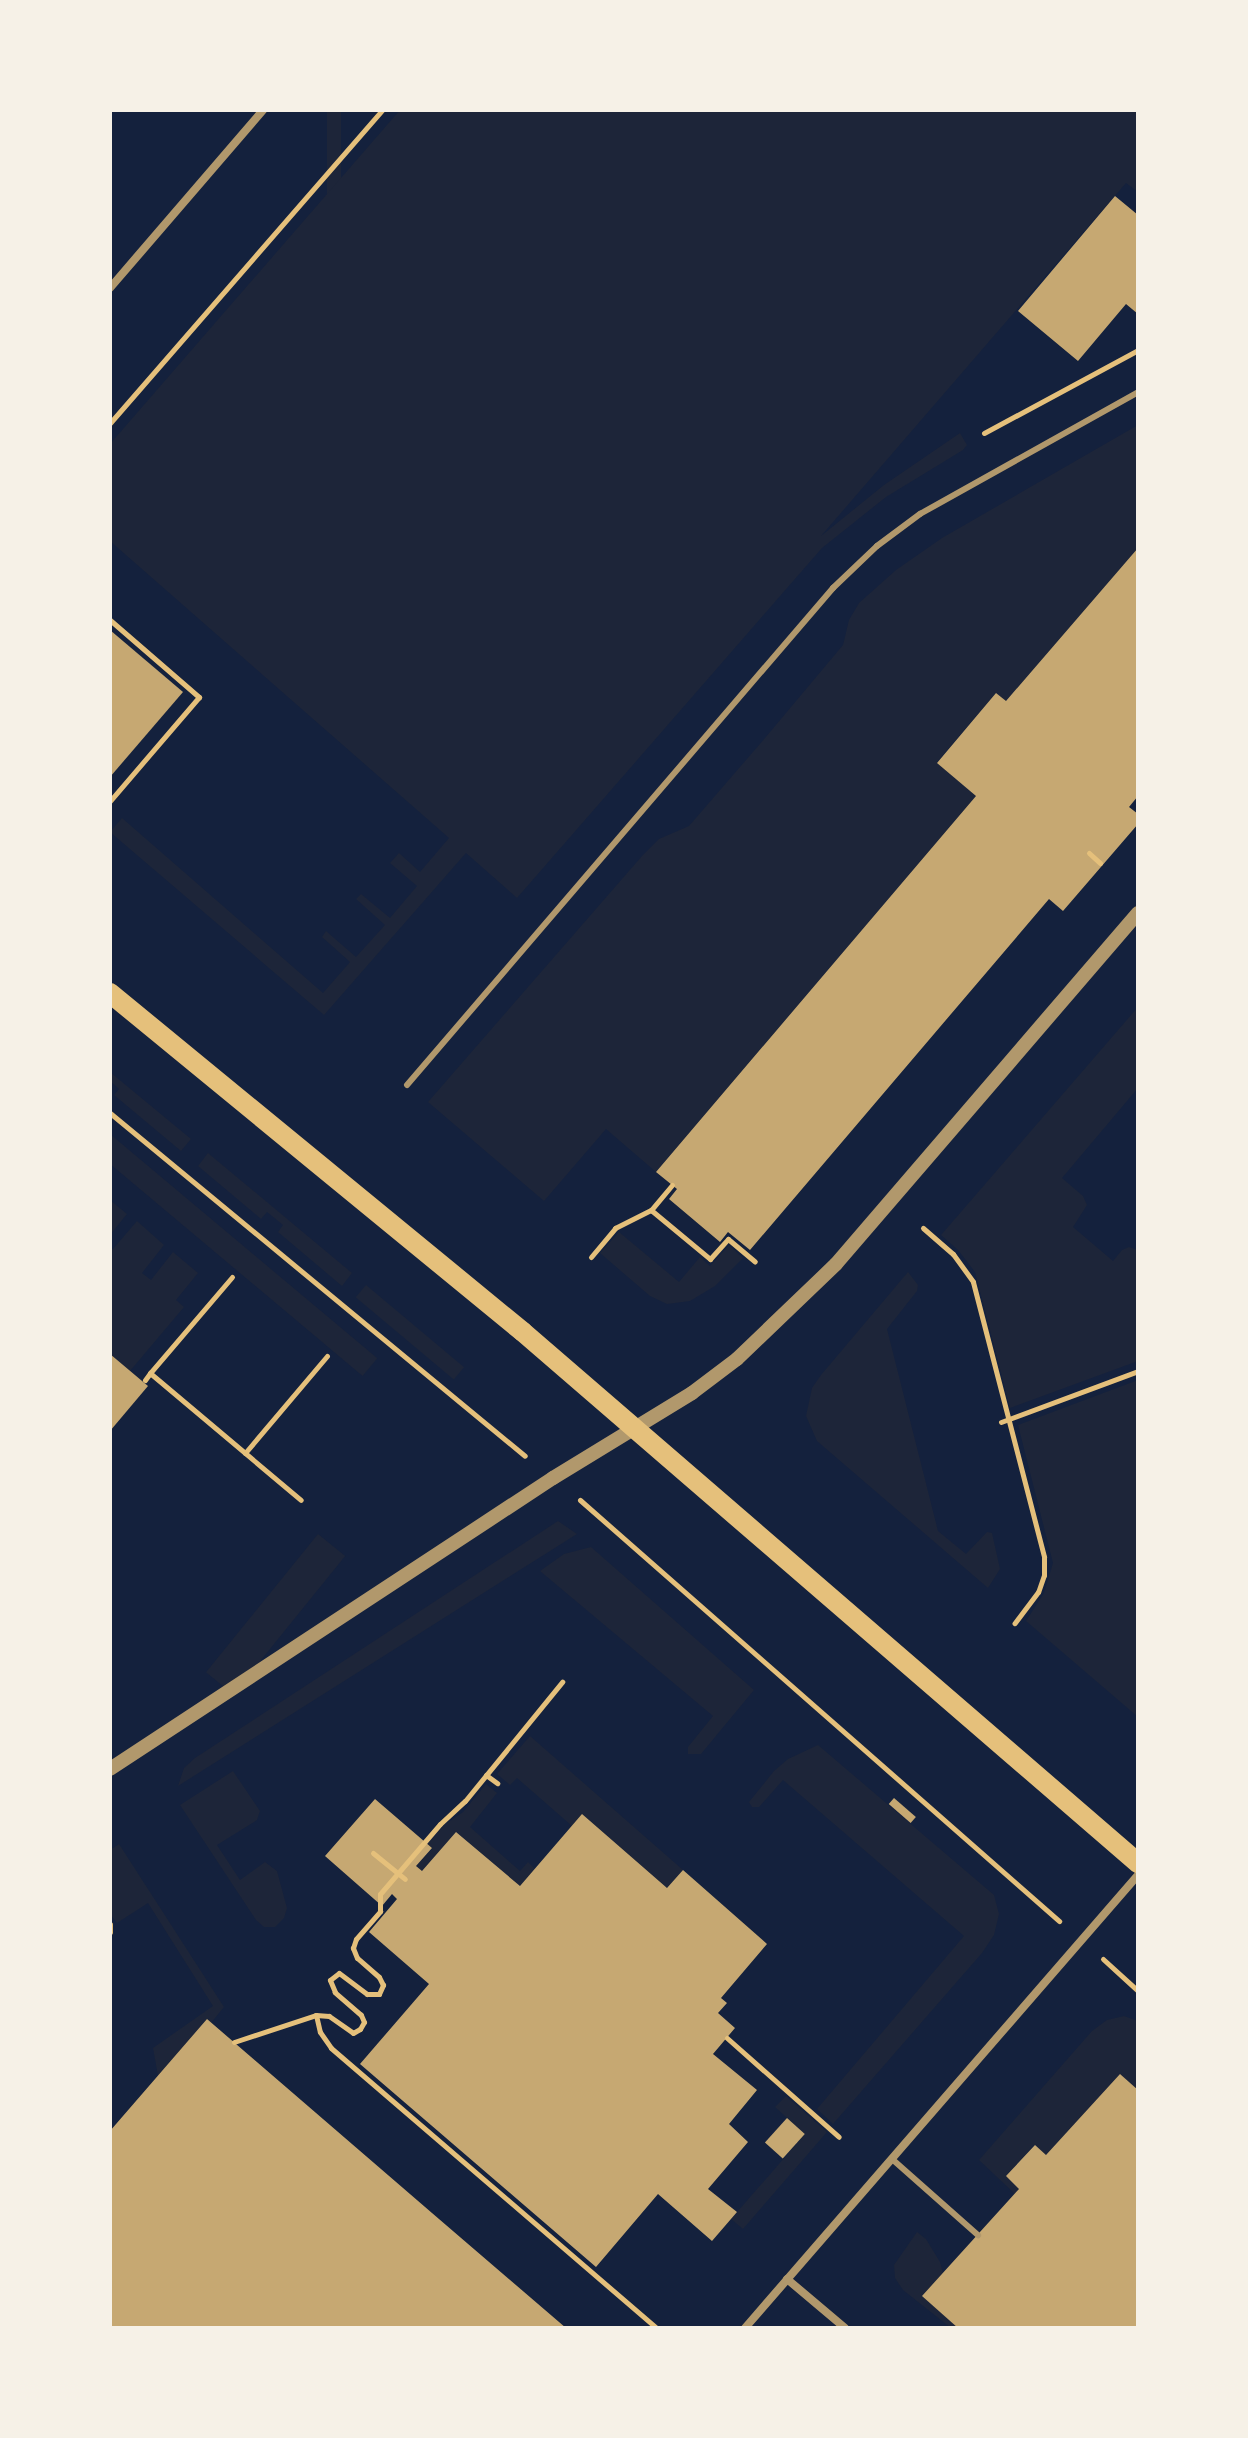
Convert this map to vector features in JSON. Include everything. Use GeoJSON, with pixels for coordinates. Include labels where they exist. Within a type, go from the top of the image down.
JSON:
{"type":"FeatureCollection","features":[{"type":"Feature","properties":{"kind":"main road"},"geometry":{"type":"LineString","coordinates":[[110,993],[637,1428],[1138,1863]]}},
{"type":"Feature","properties":{"kind":"street"},"geometry":{"type":"LineString","coordinates":[[110,288],[263,110]]}},
{"type":"Feature","properties":{"kind":"street"},"geometry":{"type":"LineString","coordinates":[[110,1769],[553,1478],[637,1428],[737,1359],[836,1264],[1138,913]]}},
{"type":"Feature","properties":{"kind":"street"},"geometry":{"type":"LineString","coordinates":[[745,2328],[1138,1875]]}},
{"type":"Feature","properties":{"kind":"street"},"geometry":{"type":"LineString","coordinates":[[787,2279],[845,2328]]}},
{"type":"Feature","properties":{"kind":"lane"},"geometry":{"type":"LineString","coordinates":[[407,1085],[833,588],[920,514],[1138,392]]}},
{"type":"Feature","properties":{"kind":"lane"},"geometry":{"type":"LineString","coordinates":[[892,2159],[978,2235]]}},
{"type":"Feature","properties":{"kind":"path"},"geometry":{"type":"LineString","coordinates":[[110,423],[382,110]]}},
{"type":"Feature","properties":{"kind":"path"},"geometry":{"type":"LineString","coordinates":[[984,433],[1138,350]]}},
{"type":"Feature","properties":{"kind":"path"},"geometry":{"type":"LineString","coordinates":[[110,620],[199,697],[110,801]]}},
{"type":"Feature","properties":{"kind":"path"},"geometry":{"type":"LineString","coordinates":[[110,785],[118,792]]}},
{"type":"Feature","properties":{"kind":"path"},"geometry":{"type":"LineString","coordinates":[[1089,853],[1100,863]]}},
{"type":"Feature","properties":{"kind":"path"},"geometry":{"type":"LineString","coordinates":[[110,1113],[494,1431]]}},
{"type":"Feature","properties":{"kind":"path"},"geometry":{"type":"LineString","coordinates":[[591,1257],[615,1228],[651,1210],[672,1185]]}},
{"type":"Feature","properties":{"kind":"path"},"geometry":{"type":"LineString","coordinates":[[651,1210],[710,1259],[728,1239],[755,1262]]}},
{"type":"Feature","properties":{"kind":"path"},"geometry":{"type":"LineString","coordinates":[[923,1228],[953,1254],[973,1282],[1044,1557],[1044,1575],[1038,1592],[1015,1623]]}},
{"type":"Feature","properties":{"kind":"path"},"geometry":{"type":"LineString","coordinates":[[145,1380],[232,1277]]}},
{"type":"Feature","properties":{"kind":"path"},"geometry":{"type":"LineString","coordinates":[[245,1453],[327,1356]]}},
{"type":"Feature","properties":{"kind":"path"},"geometry":{"type":"LineString","coordinates":[[1001,1422],[1138,1371]]}},
{"type":"Feature","properties":{"kind":"path"},"geometry":{"type":"LineString","coordinates":[[150,1373],[301,1500]]}},
{"type":"Feature","properties":{"kind":"path"},"geometry":{"type":"LineString","coordinates":[[587,1507],[1138,1991]]}},
{"type":"Feature","properties":{"kind":"path"},"geometry":{"type":"LineString","coordinates":[[234,2042],[316,2015],[329,2016],[353,2033],[364,2022],[361,2015],[335,1992],[330,1980],[339,1973],[367,1994],[379,1994],[383,1985],[379,1977],[357,1958],[353,1948],[356,1939],[380,1911],[380,1894],[486,1775],[562,1682]]}},
{"type":"Feature","properties":{"kind":"path"},"geometry":{"type":"LineString","coordinates":[[486,1775],[497,1783]]}},
{"type":"Feature","properties":{"kind":"path"},"geometry":{"type":"LineString","coordinates":[[373,1853],[405,1879]]}},
{"type":"Feature","properties":{"kind":"path"},"geometry":{"type":"LineString","coordinates":[[110,1924],[110,1932]]}},
{"type":"Feature","properties":{"kind":"path"},"geometry":{"type":"LineString","coordinates":[[316,2015],[320,2032],[331,2048],[657,2328]]}},
{"type":"Feature","properties":{"kind":"path"},"geometry":{"type":"LineString","coordinates":[[727,2038],[839,2137]]}},
{"type":"Feature","properties":{"kind":"shaded area"},"geometry":{"type":"Polygon","coordinates":[[[327,110],[341,110],[341,441],[327,441],[327,110]]]}},
{"type":"Feature","properties":{"kind":"shaded area"},"geometry":{"type":"Polygon","coordinates":[[[400,110],[1138,110],[1138,192],[1126,183],[821,536],[884,485],[960,433],[967,445],[963,450],[886,497],[822,548],[517,898],[466,853],[324,1015],[110,832],[122,818],[323,993],[350,962],[322,937],[326,931],[356,957],[385,925],[356,899],[361,894],[390,918],[417,886],[390,863],[399,853],[420,872],[449,838],[110,541],[110,444],[400,110]]]}},
{"type":"Feature","properties":{"kind":"shaded area"},"geometry":{"type":"Polygon","coordinates":[[[1138,425],[1138,548],[1006,701],[996,693],[937,762],[976,796],[656,1172],[606,1129],[544,1201],[428,1102],[642,856],[659,839],[689,826],[843,645],[849,620],[859,603],[896,570],[942,538],[1138,425]]]}},
{"type":"Feature","properties":{"kind":"shaded area"},"geometry":{"type":"Polygon","coordinates":[[[1138,1007],[1138,1088],[1062,1178],[1083,1196],[1087,1205],[1073,1227],[1113,1261],[1122,1250],[1129,1247],[1138,1250],[1138,1361],[1010,1408],[975,1272],[941,1235],[1138,1007]]]}},
{"type":"Feature","properties":{"kind":"shaded area"},"geometry":{"type":"Polygon","coordinates":[[[110,1072],[191,1139],[181,1151],[114,1095],[119,1089],[110,1081],[110,1072]]]}},
{"type":"Feature","properties":{"kind":"shaded area"},"geometry":{"type":"Polygon","coordinates":[[[110,1134],[377,1358],[363,1376],[110,1164],[110,1134]]]}},
{"type":"Feature","properties":{"kind":"shaded area"},"geometry":{"type":"Polygon","coordinates":[[[208,1153],[352,1273],[342,1286],[278,1232],[283,1225],[267,1212],[261,1219],[198,1166],[208,1153]]]}},
{"type":"Feature","properties":{"kind":"shaded area"},"geometry":{"type":"Polygon","coordinates":[[[110,1200],[127,1214],[110,1235],[110,1200]]]}},
{"type":"Feature","properties":{"kind":"shaded area"},"geometry":{"type":"Polygon","coordinates":[[[137,1221],[164,1245],[142,1273],[151,1280],[173,1252],[198,1273],[176,1300],[184,1307],[130,1371],[110,1354],[110,1248],[113,1249],[137,1221]]]}},
{"type":"Feature","properties":{"kind":"shaded area"},"geometry":{"type":"Polygon","coordinates":[[[619,1232],[679,1282],[700,1257],[710,1266],[729,1245],[743,1258],[715,1286],[690,1301],[667,1304],[650,1296],[600,1253],[619,1232]]]}},
{"type":"Feature","properties":{"kind":"shaded area"},"geometry":{"type":"Polygon","coordinates":[[[908,1272],[918,1285],[917,1291],[887,1329],[938,1531],[966,1554],[987,1532],[992,1533],[1000,1569],[988,1588],[817,1441],[806,1416],[812,1388],[821,1375],[908,1272]]]}},
{"type":"Feature","properties":{"kind":"shaded area"},"geometry":{"type":"Polygon","coordinates":[[[366,1285],[464,1367],[454,1380],[356,1297],[366,1285]]]}},
{"type":"Feature","properties":{"kind":"shaded area"},"geometry":{"type":"Polygon","coordinates":[[[1138,1380],[1138,1717],[1026,1621],[1044,1593],[1053,1563],[1018,1425],[1138,1380]]]}},
{"type":"Feature","properties":{"kind":"shaded area"},"geometry":{"type":"Polygon","coordinates":[[[558,1521],[577,1534],[178,1786],[184,1768],[195,1758],[558,1521]]]}},
{"type":"Feature","properties":{"kind":"shaded area"},"geometry":{"type":"Polygon","coordinates":[[[318,1534],[345,1556],[233,1694],[206,1672],[318,1534]]]}},
{"type":"Feature","properties":{"kind":"shaded area"},"geometry":{"type":"Polygon","coordinates":[[[591,1547],[754,1690],[701,1754],[688,1754],[688,1747],[713,1716],[540,1571],[564,1554],[591,1547]]]}},
{"type":"Feature","properties":{"kind":"shaded area"},"geometry":{"type":"Polygon","coordinates":[[[530,1736],[683,1870],[667,1888],[582,1815],[572,1826],[517,1778],[510,1785],[497,1774],[530,1736]]]}},
{"type":"Feature","properties":{"kind":"shaded area"},"geometry":{"type":"Polygon","coordinates":[[[818,1745],[994,1895],[999,1914],[994,1935],[982,1953],[833,2124],[817,2109],[964,1936],[783,1780],[759,1807],[752,1807],[749,1802],[774,1771],[788,1759],[818,1745]]]}},
{"type":"Feature","properties":{"kind":"shaded area"},"geometry":{"type":"Polygon","coordinates":[[[233,1771],[260,1811],[257,1820],[217,1845],[240,1880],[265,1862],[277,1871],[287,1908],[284,1918],[275,1927],[264,1927],[256,1920],[180,1805],[233,1771]]]}},
{"type":"Feature","properties":{"kind":"shaded area"},"geometry":{"type":"Polygon","coordinates":[[[486,1784],[497,1793],[470,1827],[520,1871],[528,1862],[535,1869],[520,1886],[456,1832],[422,1871],[416,1866],[432,1849],[427,1845],[444,1825],[463,1812],[486,1784]]]}},
{"type":"Feature","properties":{"kind":"shaded area"},"geometry":{"type":"Polygon","coordinates":[[[119,1844],[224,2007],[211,2023],[207,2019],[158,2076],[153,2048],[213,2006],[148,1903],[117,1923],[110,1914],[110,1850],[119,1844]]]}},
{"type":"Feature","properties":{"kind":"shaded area"},"geometry":{"type":"Polygon","coordinates":[[[1124,2016],[1138,2021],[1138,2090],[1120,2074],[1046,2155],[1034,2145],[1006,2176],[1019,2189],[1015,2194],[979,2160],[1092,2031],[1107,2020],[1124,2016]]]}},
{"type":"Feature","properties":{"kind":"shaded area"},"geometry":{"type":"Polygon","coordinates":[[[786,2096],[827,2132],[743,2229],[731,2219],[805,2134],[775,2107],[786,2096]]]}},
{"type":"Feature","properties":{"kind":"shaded area"},"geometry":{"type":"Polygon","coordinates":[[[917,2232],[926,2239],[940,2262],[958,2328],[951,2328],[903,2290],[895,2278],[894,2265],[917,2232]]]}},
{"type":"Feature","properties":{"kind":"building"},"geometry":{"type":"Polygon","coordinates":[[[1115,196],[1138,215],[1138,314],[1126,304],[1078,361],[1018,311],[1115,196]]]}},
{"type":"Feature","properties":{"kind":"building"},"geometry":{"type":"Polygon","coordinates":[[[1138,548],[1138,796],[1129,807],[1138,814],[1138,824],[1063,911],[1049,899],[750,1250],[728,1232],[720,1242],[669,1199],[677,1189],[656,1172],[976,796],[937,763],[996,693],[1006,701],[1138,548]]]}},
{"type":"Feature","properties":{"kind":"building"},"geometry":{"type":"Polygon","coordinates":[[[110,630],[183,692],[110,777],[110,630]]]}},
{"type":"Feature","properties":{"kind":"building"},"geometry":{"type":"Polygon","coordinates":[[[110,1354],[148,1386],[110,1431],[110,1354]]]}},
{"type":"Feature","properties":{"kind":"building"},"geometry":{"type":"Polygon","coordinates":[[[894,1798],[916,1817],[911,1823],[889,1804],[894,1798]]]}},
{"type":"Feature","properties":{"kind":"building"},"geometry":{"type":"Polygon","coordinates":[[[375,1799],[432,1848],[416,1866],[422,1871],[456,1832],[520,1886],[582,1814],[667,1888],[683,1870],[767,1944],[721,1998],[727,2003],[718,2013],[735,2028],[713,2054],[757,2090],[729,2124],[748,2142],[708,2189],[737,2212],[712,2241],[658,2194],[596,2267],[360,2064],[429,1984],[369,1932],[397,1899],[392,1894],[382,1906],[325,1856],[375,1799]]]}},
{"type":"Feature","properties":{"kind":"building"},"geometry":{"type":"Polygon","coordinates":[[[207,2019],[566,2328],[110,2328],[110,2131],[207,2019]]]}},
{"type":"Feature","properties":{"kind":"building"},"geometry":{"type":"Polygon","coordinates":[[[1120,2074],[1138,2090],[1138,2328],[958,2328],[922,2296],[1019,2189],[1006,2176],[1035,2145],[1046,2155],[1120,2074]]]}},
{"type":"Feature","properties":{"kind":"building"},"geometry":{"type":"Polygon","coordinates":[[[787,2118],[805,2134],[783,2159],[765,2143],[787,2118]]]}}]}
